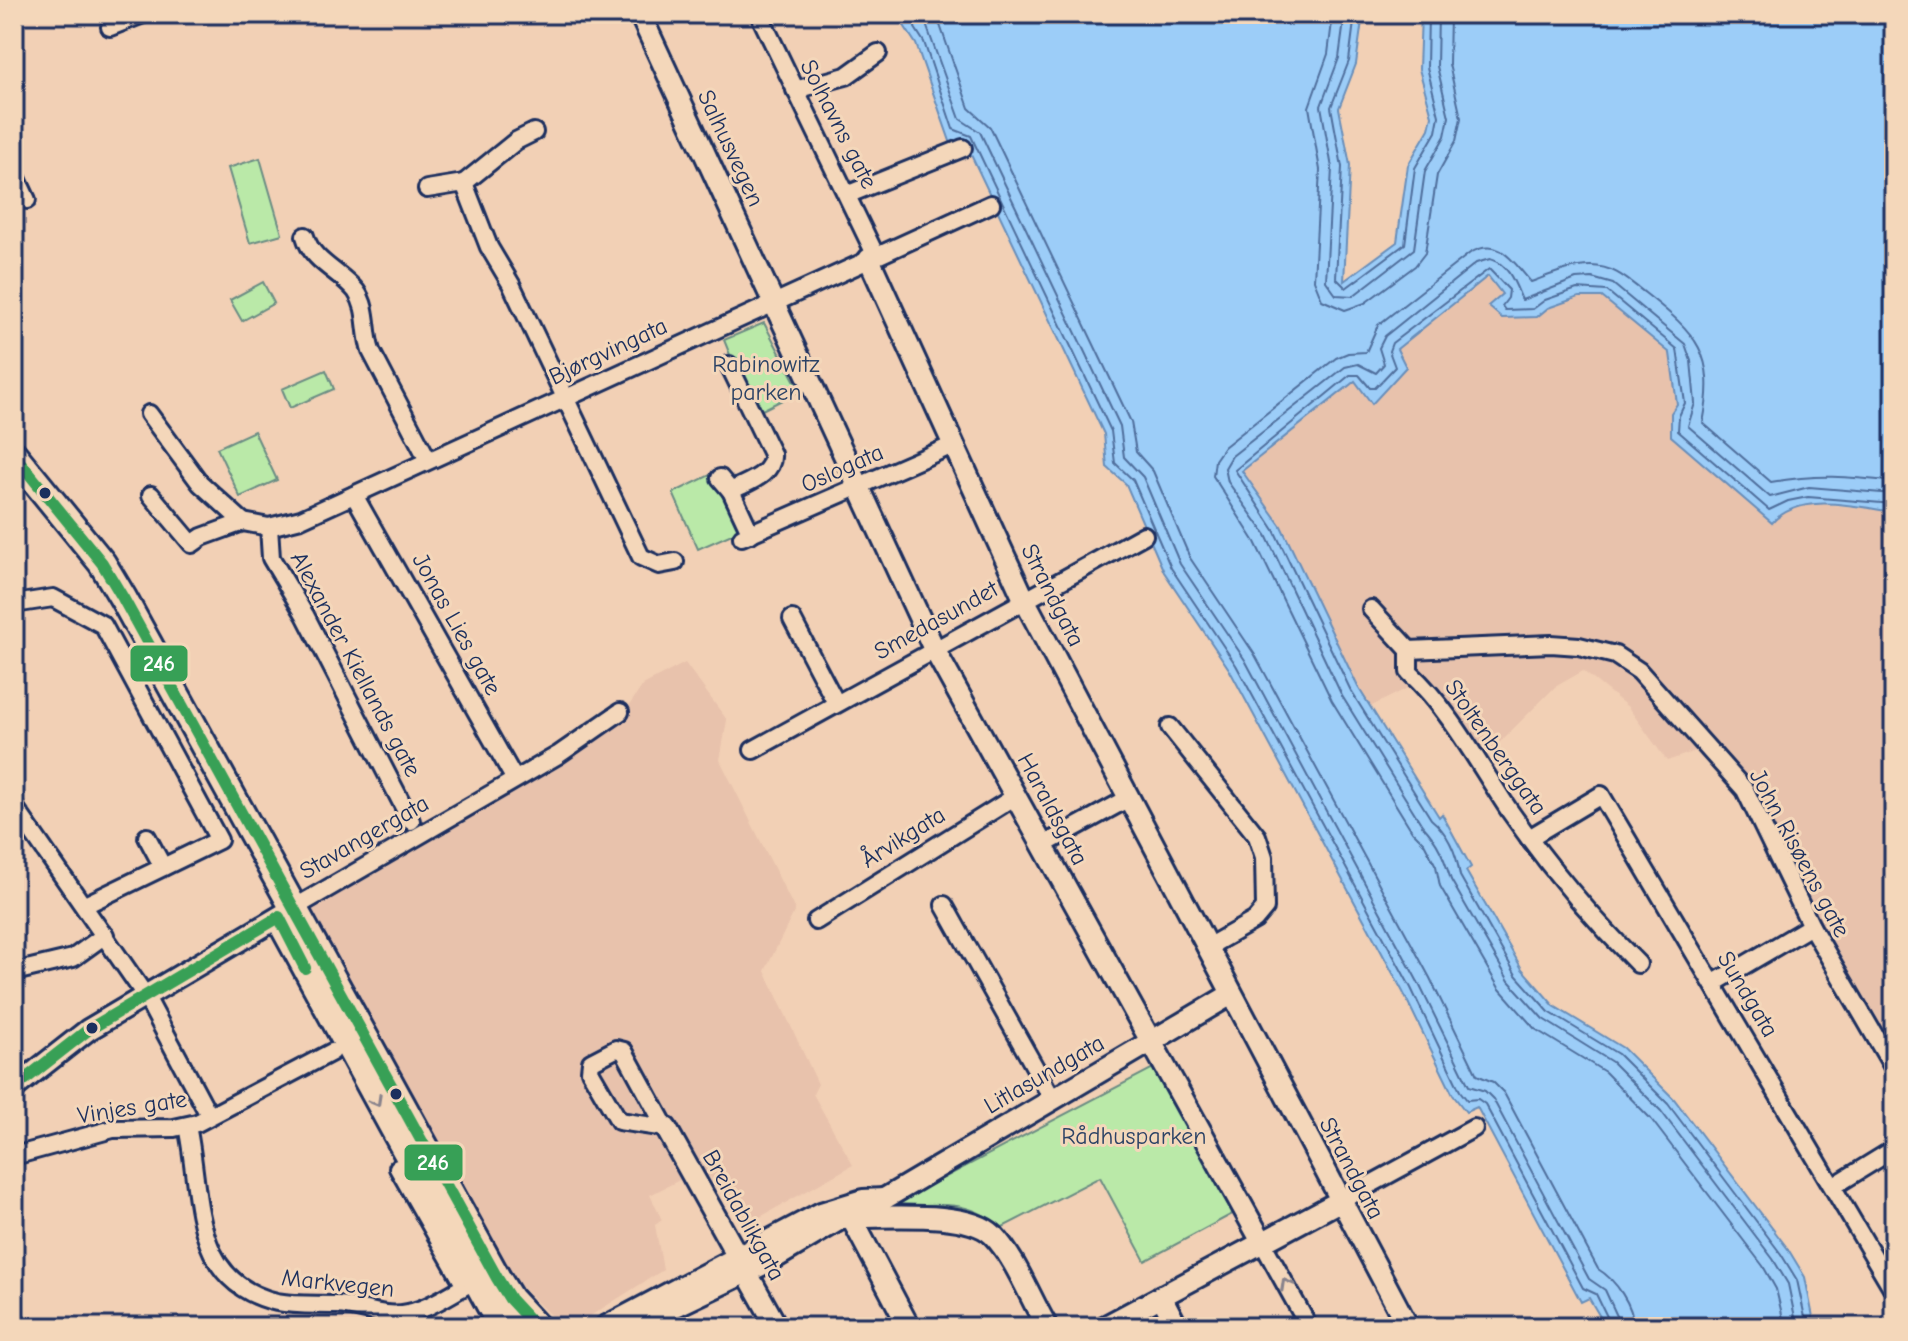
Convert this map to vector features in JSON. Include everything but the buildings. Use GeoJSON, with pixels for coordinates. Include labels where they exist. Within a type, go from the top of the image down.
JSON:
{"type":"FeatureCollection","features":[{"type":"Feature","properties":{"kind":"main road"},"geometry":{"type":"LineString","coordinates":[[14,455],[102,563],[123,598],[502,1327]]}},
{"type":"Feature","properties":{"kind":"main road"},"geometry":{"type":"LineString","coordinates":[[14,473],[104,590],[510,1299],[536,1327]]}},
{"type":"Feature","properties":{"kind":"street"},"geometry":{"type":"LineString","coordinates":[[110,27],[143,14]]}},
{"type":"Feature","properties":{"kind":"street","name":"Salhusvegen"},"geometry":{"type":"LineString","coordinates":[[640,14],[775,303]]}},
{"type":"Feature","properties":{"kind":"street","name":"Solhavns gate"},"geometry":{"type":"LineString","coordinates":[[759,14],[849,194],[872,257]]}},
{"type":"Feature","properties":{"kind":"street"},"geometry":{"type":"LineString","coordinates":[[795,90],[846,76],[878,53]]}},
{"type":"Feature","properties":{"kind":"street"},"geometry":{"type":"LineString","coordinates":[[427,189],[464,183],[516,141],[534,132]]}},
{"type":"Feature","properties":{"kind":"street"},"geometry":{"type":"LineString","coordinates":[[849,194],[963,148]]}},
{"type":"Feature","properties":{"kind":"street"},"geometry":{"type":"LineString","coordinates":[[14,172],[27,200]]}},
{"type":"Feature","properties":{"kind":"street"},"geometry":{"type":"LineString","coordinates":[[464,183],[489,247],[511,284],[641,557],[659,565],[675,562]]}},
{"type":"Feature","properties":{"kind":"street","name":"Bjørgvingata"},"geometry":{"type":"LineString","coordinates":[[243,522],[269,527],[301,519],[991,204]]}},
{"type":"Feature","properties":{"kind":"street"},"geometry":{"type":"LineString","coordinates":[[305,236],[315,255],[355,290],[363,303],[365,335],[371,351],[428,460]]}},
{"type":"Feature","properties":{"kind":"street","name":"Strandgata"},"geometry":{"type":"LineString","coordinates":[[872,257],[1024,599],[1230,995],[1408,1327]]}},
{"type":"Feature","properties":{"kind":"street","name":"Haraldsgata"},"geometry":{"type":"LineString","coordinates":[[775,303],[934,649],[1309,1327]]}},
{"type":"Feature","properties":{"kind":"street","name":"Oslogata"},"geometry":{"type":"LineString","coordinates":[[729,365],[772,454],[773,463],[769,470],[725,484],[746,535],[953,445]]}},
{"type":"Feature","properties":{"kind":"street"},"geometry":{"type":"LineString","coordinates":[[149,414],[159,432],[200,483],[243,522],[202,537],[192,544],[151,495]]}},
{"type":"Feature","properties":{"kind":"street","name":"Jonas Lies gate"},"geometry":{"type":"LineString","coordinates":[[354,495],[514,778]]}},
{"type":"Feature","properties":{"kind":"street","name":"Alexander Kiellands gate"},"geometry":{"type":"LineString","coordinates":[[269,527],[271,558],[305,615],[411,821]]}},
{"type":"Feature","properties":{"kind":"street","name":"Smedasundet"},"geometry":{"type":"LineString","coordinates":[[753,750],[1144,535]]}},
{"type":"Feature","properties":{"kind":"street"},"geometry":{"type":"LineString","coordinates":[[14,604],[53,598],[103,625],[219,840],[85,905]]}},
{"type":"Feature","properties":{"kind":"street","name":"Stoltenberggata"},"geometry":{"type":"LineString","coordinates":[[1371,609],[1409,650],[1409,672],[1436,697],[1529,838],[1584,910],[1638,964]]}},
{"type":"Feature","properties":{"kind":"street"},"geometry":{"type":"LineString","coordinates":[[792,619],[836,703]]}},
{"type":"Feature","properties":{"kind":"street","name":"John Risøens gate"},"geometry":{"type":"LineString","coordinates":[[1409,650],[1551,644],[1579,646],[1615,655],[1639,671],[1745,790],[1811,926],[1894,1069]]}},
{"type":"Feature","properties":{"kind":"street","name":"Stavangergata"},"geometry":{"type":"LineString","coordinates":[[14,1088],[88,1030],[558,755],[620,712]]}},
{"type":"Feature","properties":{"kind":"street"},"geometry":{"type":"LineString","coordinates":[[1170,727],[1257,836],[1264,857],[1265,908],[1255,920],[1206,948]]}},
{"type":"Feature","properties":{"kind":"street","name":"Sundgata"},"geometry":{"type":"LineString","coordinates":[[1529,838],[1601,795],[1894,1291]]}},
{"type":"Feature","properties":{"kind":"street","name":"Årvikgata"},"geometry":{"type":"LineString","coordinates":[[816,921],[914,856],[1016,796]]}},
{"type":"Feature","properties":{"kind":"street"},"geometry":{"type":"LineString","coordinates":[[1043,845],[1129,798]]}},
{"type":"Feature","properties":{"kind":"street"},"geometry":{"type":"LineString","coordinates":[[14,806],[145,995],[209,1115]]}},
{"type":"Feature","properties":{"kind":"street"},"geometry":{"type":"LineString","coordinates":[[147,837],[163,867]]}},
{"type":"Feature","properties":{"kind":"street"},"geometry":{"type":"LineString","coordinates":[[944,905],[1052,1098]]}},
{"type":"Feature","properties":{"kind":"street"},"geometry":{"type":"LineString","coordinates":[[1714,983],[1811,926]]}},
{"type":"Feature","properties":{"kind":"street"},"geometry":{"type":"LineString","coordinates":[[14,972],[73,958],[105,935]]}},
{"type":"Feature","properties":{"kind":"street","name":"Litlasundgata"},"geometry":{"type":"LineString","coordinates":[[605,1327],[850,1219],[1230,995]]}},
{"type":"Feature","properties":{"kind":"street","name":"Breidablikgata"},"geometry":{"type":"LineString","coordinates":[[666,1128],[619,1121],[590,1071],[591,1062],[616,1049],[624,1051],[777,1327]]}},
{"type":"Feature","properties":{"kind":"street","name":"Vinjes gate"},"geometry":{"type":"LineString","coordinates":[[14,1156],[113,1129],[187,1126],[332,1052]]}},
{"type":"Feature","properties":{"kind":"street","name":"Markvegen"},"geometry":{"type":"LineString","coordinates":[[187,1126],[208,1247],[220,1266],[241,1285],[278,1302],[348,1306],[400,1315],[419,1311],[465,1286],[398,1168]]}},
{"type":"Feature","properties":{"kind":"street"},"geometry":{"type":"LineString","coordinates":[[1104,1327],[1474,1128]]}},
{"type":"Feature","properties":{"kind":"street"},"geometry":{"type":"LineString","coordinates":[[1834,1186],[1894,1149]]}},
{"type":"Feature","properties":{"kind":"street","name":"Litlasundgata"},"geometry":{"type":"LineString","coordinates":[[633,1327],[836,1208],[884,1199]]}},
{"type":"Feature","properties":{"kind":"street"},"geometry":{"type":"LineString","coordinates":[[909,1327],[850,1219],[964,1221],[981,1226],[1002,1246],[1047,1327]]}},
{"type":"Feature","properties":{"kind":"street","name":"Litlasundgata"},"geometry":{"type":"LineString","coordinates":[[805,1224],[850,1219]]}},
{"type":"Feature","properties":{"kind":"street"},"geometry":{"type":"LineString","coordinates":[[1161,1296],[1177,1327]]}},
{"type":"Feature","properties":{"kind":"shaded area"},"geometry":{"type":"Polygon","coordinates":[[[1487,276],[1545,310],[1597,290],[1665,347],[1677,362],[1677,404],[1784,510],[1812,503],[1894,511],[1894,1078],[1885,1068],[1757,813],[1701,749],[1667,761],[1628,707],[1583,671],[1555,687],[1493,749],[1480,755],[1431,686],[1410,687],[1370,707],[1242,471],[1355,381],[1370,400],[1397,349],[1487,276]]]}},
{"type":"Feature","properties":{"kind":"shaded area"},"geometry":{"type":"Polygon","coordinates":[[[685,663],[727,720],[720,760],[795,910],[765,971],[818,1084],[813,1094],[853,1165],[751,1222],[739,1219],[710,1177],[697,1171],[650,1195],[662,1220],[655,1225],[663,1270],[587,1318],[564,1320],[549,1314],[496,1262],[300,910],[614,728],[643,685],[685,663]]]}},
{"type":"Feature","properties":{"kind":"green space"},"geometry":{"type":"Polygon","coordinates":[[[260,158],[282,234],[250,243],[228,168],[260,158]]]}},
{"type":"Feature","properties":{"kind":"green space"},"geometry":{"type":"Polygon","coordinates":[[[263,282],[274,303],[242,321],[230,300],[263,282]]]}},
{"type":"Feature","properties":{"kind":"green space","name":"Rabinowitz parken"},"geometry":{"type":"Polygon","coordinates":[[[764,323],[800,391],[754,414],[724,340],[764,323]]]}},
{"type":"Feature","properties":{"kind":"green space"},"geometry":{"type":"Polygon","coordinates":[[[326,370],[334,389],[290,408],[282,389],[326,370]]]}},
{"type":"Feature","properties":{"kind":"green space"},"geometry":{"type":"Polygon","coordinates":[[[254,431],[277,480],[240,497],[217,448],[254,431]]]}},
{"type":"Feature","properties":{"kind":"green space"},"geometry":{"type":"Polygon","coordinates":[[[712,474],[741,530],[698,549],[673,493],[712,474]]]}},
{"type":"Feature","properties":{"kind":"green space","name":"Rådhusparken"},"geometry":{"type":"Polygon","coordinates":[[[1155,1067],[1236,1212],[1145,1261],[1100,1177],[999,1229],[978,1212],[966,1208],[898,1206],[898,1202],[1155,1067]]]}},
{"type":"Feature","properties":{"kind":"water"},"geometry":{"type":"Polygon","coordinates":[[[911,14],[1363,14],[1356,64],[1339,108],[1350,165],[1344,281],[1397,242],[1408,165],[1429,129],[1432,116],[1419,69],[1421,14],[1894,14],[1894,512],[1813,504],[1784,513],[1772,523],[1671,436],[1671,413],[1677,404],[1670,353],[1602,297],[1579,297],[1548,308],[1537,317],[1502,318],[1488,306],[1502,294],[1488,276],[1397,349],[1406,367],[1372,404],[1355,381],[1242,471],[1281,526],[1358,687],[1439,817],[1442,814],[1471,867],[1466,871],[1522,969],[1554,1006],[1623,1048],[1674,1099],[1788,1249],[1805,1277],[1815,1327],[1606,1327],[1589,1298],[1581,1302],[1477,1107],[1466,1112],[1453,1095],[1403,992],[1229,669],[1164,572],[1126,484],[1107,467],[1104,434],[963,138],[951,144],[916,44],[903,24],[911,14]]]}},
{"type":"Feature","properties":{"kind":"transit line","name":"246"},"geometry":{"type":"LineString","coordinates":[[14,455],[102,563],[123,598],[497,1278],[510,1299],[536,1327]]}},
{"type":"Feature","properties":{"kind":"transit line","name":"246"},"geometry":{"type":"LineString","coordinates":[[14,1088],[88,1030],[279,917],[305,968]]}}]}
